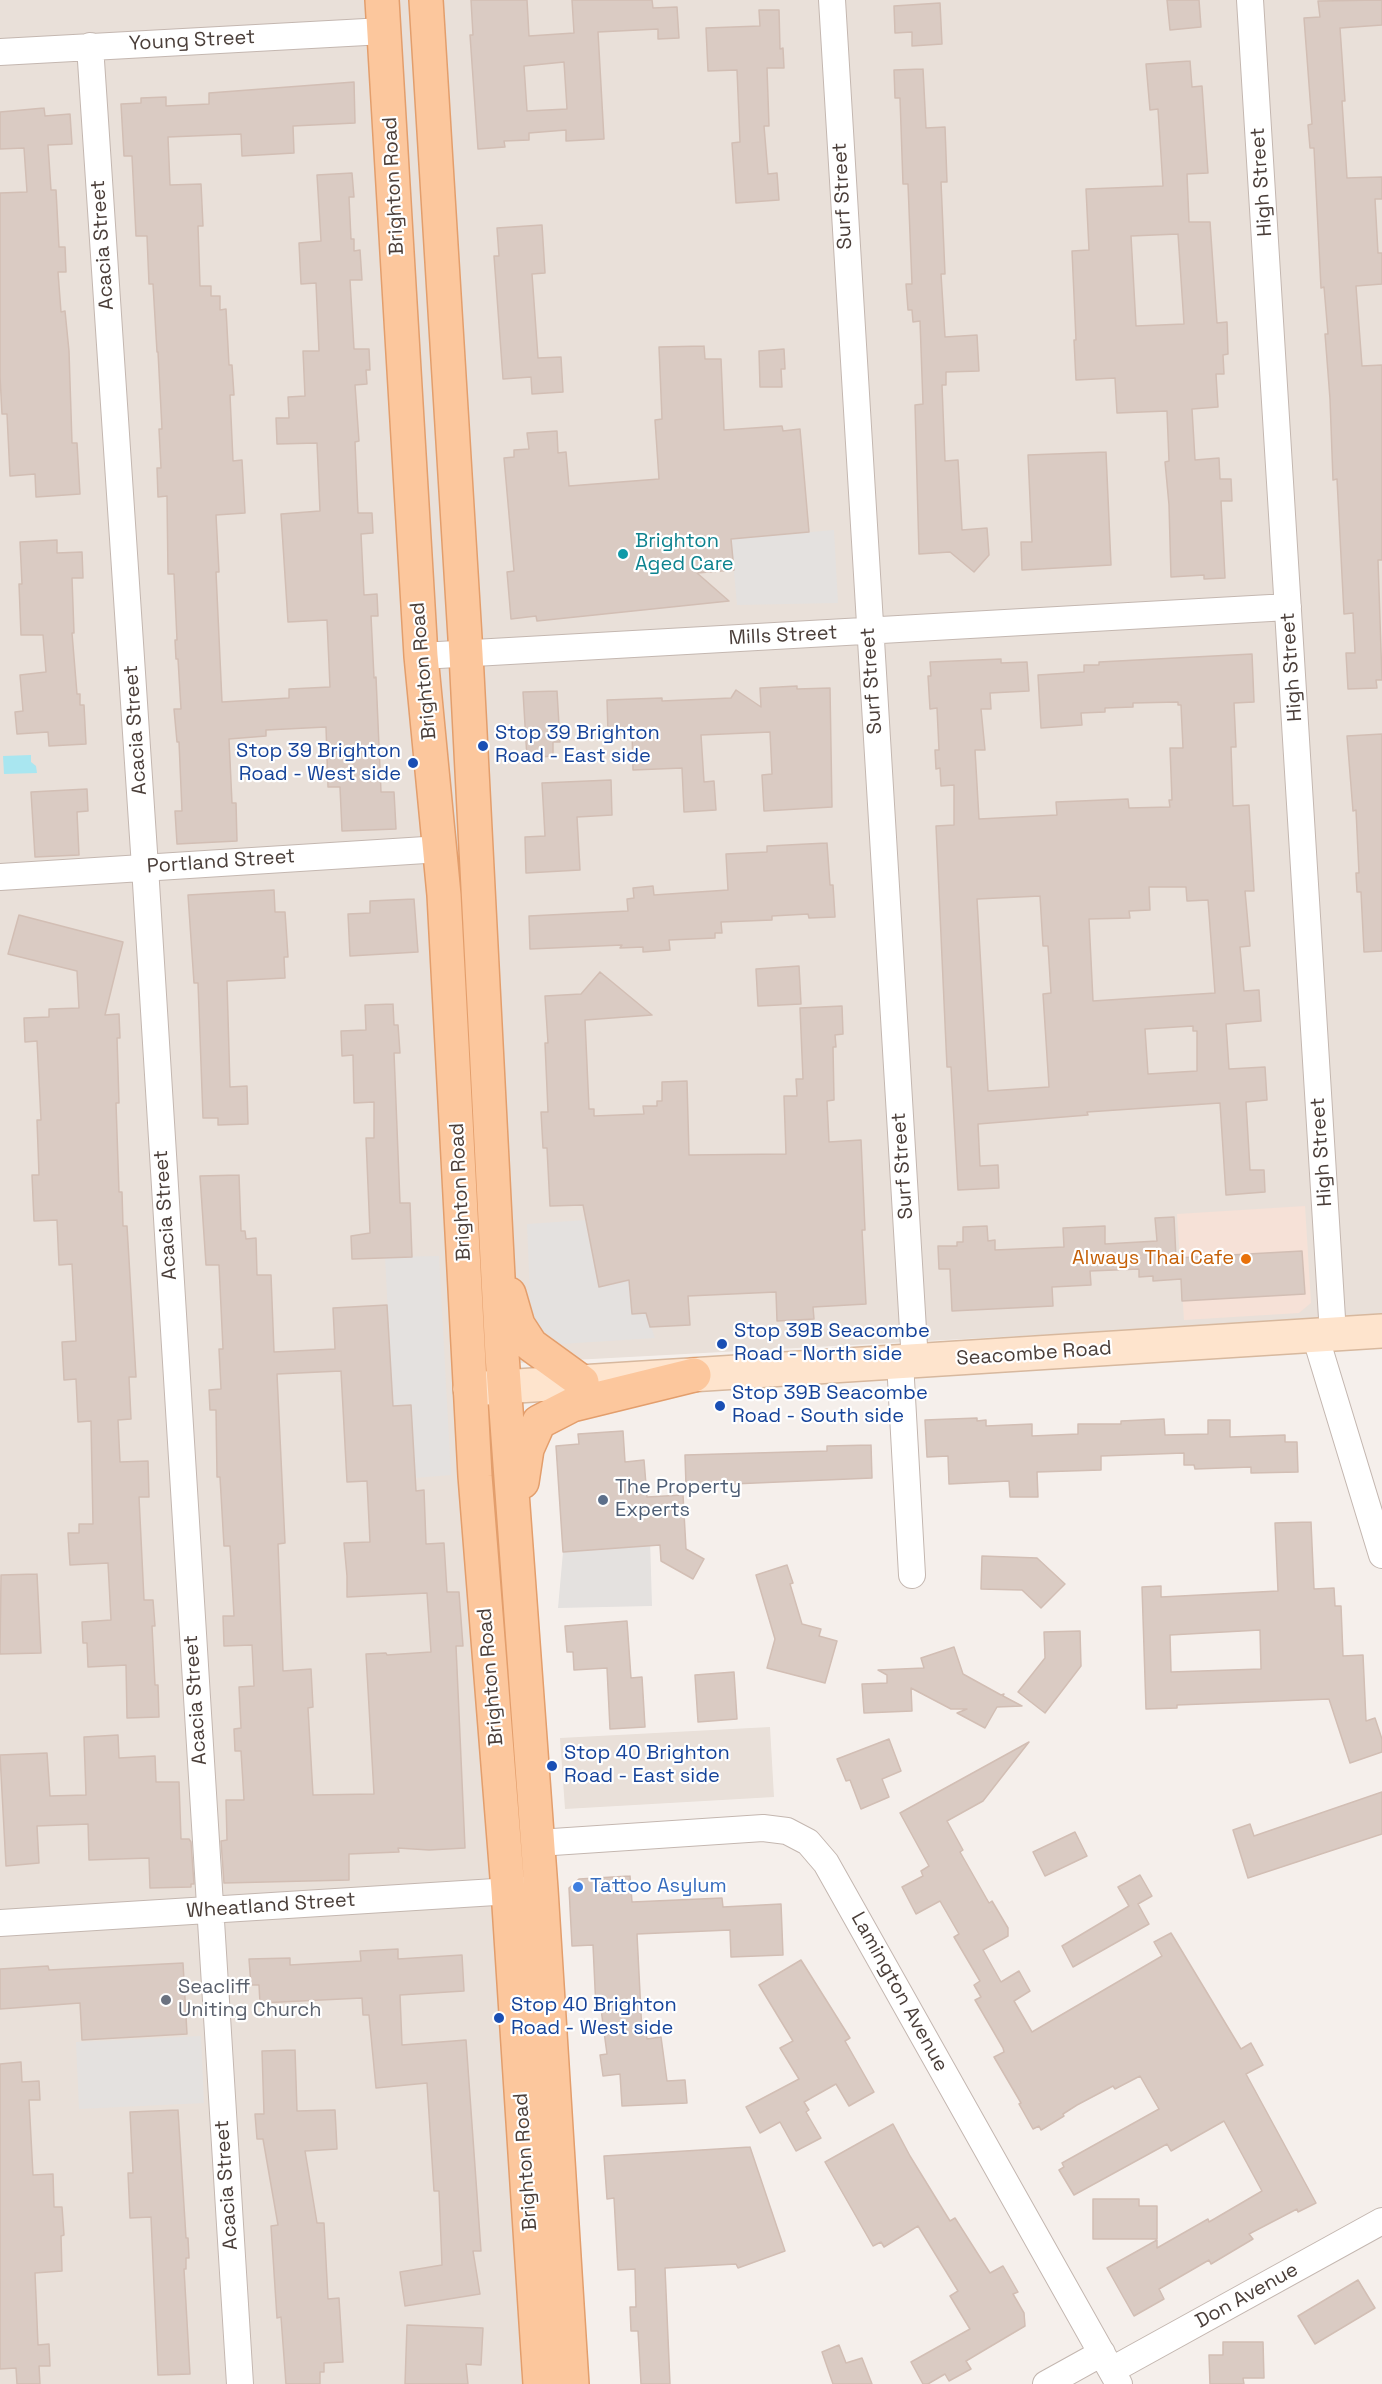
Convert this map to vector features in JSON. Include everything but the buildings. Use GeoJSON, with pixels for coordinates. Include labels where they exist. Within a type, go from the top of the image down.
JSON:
{"type":"FeatureCollection","features":[{"type":"Feature","properties":{"kind":"main road","name":"Brighton Road"},"geometry":{"type":"LineString","coordinates":[[426,0],[466,654],[504,1386],[538,1843],[572,2384]]}},
{"type":"Feature","properties":{"kind":"main road","name":"Brighton Road"},"geometry":{"type":"LineString","coordinates":[[383,16],[421,656],[441,849],[470,1389],[508,1890],[540,2384]]}},
{"type":"Feature","properties":{"kind":"main road"},"geometry":{"type":"LineString","coordinates":[[496,1243],[518,1325],[531,1345],[582,1382]]}},
{"type":"Feature","properties":{"kind":"main road","name":"Seacombe Road"},"geometry":{"type":"LineString","coordinates":[[470,1389],[1382,1331]]}},
{"type":"Feature","properties":{"kind":"main road"},"geometry":{"type":"LineString","coordinates":[[514,1536],[526,1449],[539,1422],[572,1405],[694,1375]]}},
{"type":"Feature","properties":{"kind":"street","name":"Surf Street"},"geometry":{"type":"LineString","coordinates":[[831,0],[869,631],[908,1362],[912,1575]]}},
{"type":"Feature","properties":{"kind":"street","name":"High Street"},"geometry":{"type":"LineString","coordinates":[[1250,0],[1288,607],[1324,1335],[1382,1555]]}},
{"type":"Feature","properties":{"kind":"street","name":"Young Street"},"geometry":{"type":"LineString","coordinates":[[0,52],[90,46],[383,16]]}},
{"type":"Feature","properties":{"kind":"street","name":"Acacia Street"},"geometry":{"type":"LineString","coordinates":[[90,46],[145,867],[240,2384]]}},
{"type":"Feature","properties":{"kind":"street","name":"Mills Street"},"geometry":{"type":"LineString","coordinates":[[421,656],[1288,607]]}},
{"type":"Feature","properties":{"kind":"street","name":"Portland Street"},"geometry":{"type":"LineString","coordinates":[[0,877],[441,849]]}},
{"type":"Feature","properties":{"kind":"street","name":"Lamington Avenue"},"geometry":{"type":"LineString","coordinates":[[538,1843],[763,1828],[787,1831],[808,1842],[826,1863],[1111,2369]]}},
{"type":"Feature","properties":{"kind":"street","name":"Wheatland Street"},"geometry":{"type":"LineString","coordinates":[[0,1923],[541,1889]]}},
{"type":"Feature","properties":{"kind":"street","name":"Don Avenue"},"geometry":{"type":"LineString","coordinates":[[1046,2384],[1111,2369],[1382,2221]]}},
{"type":"Feature","properties":{"kind":"shaded area"},"geometry":{"type":"Polygon","coordinates":[[[0,0],[1382,0],[1382,1314],[1131,1330],[462,1366],[522,2384],[0,2384],[0,0]]]}},
{"type":"Feature","properties":{"kind":"shaded area"},"geometry":{"type":"Polygon","coordinates":[[[834,530],[838,603],[737,605],[731,539],[834,530]]]}},
{"type":"Feature","properties":{"kind":"shaded area"},"geometry":{"type":"Polygon","coordinates":[[[1305,1206],[1311,1303],[1299,1313],[1184,1320],[1177,1214],[1305,1206]]]}},
{"type":"Feature","properties":{"kind":"shaded area"},"geometry":{"type":"Polygon","coordinates":[[[586,1220],[599,1286],[629,1280],[632,1314],[646,1313],[655,1338],[561,1344],[531,1321],[527,1224],[586,1220]]]}},
{"type":"Feature","properties":{"kind":"shaded area"},"geometry":{"type":"Polygon","coordinates":[[[439,1256],[451,1475],[415,1478],[411,1406],[393,1406],[385,1257],[439,1256]]]}},
{"type":"Feature","properties":{"kind":"shaded area"},"geometry":{"type":"Polygon","coordinates":[[[650,1539],[652,1606],[558,1608],[563,1552],[627,1547],[650,1539]]]}},
{"type":"Feature","properties":{"kind":"shaded area"},"geometry":{"type":"Polygon","coordinates":[[[770,1727],[774,1797],[565,1809],[560,1738],[770,1727]]]}},
{"type":"Feature","properties":{"kind":"shaded area"},"geometry":{"type":"Polygon","coordinates":[[[201,2036],[204,2103],[79,2109],[76,2042],[201,2036]]]}},
{"type":"Feature","properties":{"kind":"water"},"geometry":{"type":"Polygon","coordinates":[[[31,755],[31,762],[36,766],[37,773],[4,774],[3,756],[31,755]]]}},
{"type":"Feature","properties":{"kind":"place","name":"Brighton Aged Care"},"geometry":{"type":"Point","coordinates":[623,554]}},
{"type":"Feature","properties":{"kind":"place","name":"Stop 39 Brighton Road - East side"},"geometry":{"type":"Point","coordinates":[483,746]}},
{"type":"Feature","properties":{"kind":"place","name":"Stop 39 Brighton Road - West side"},"geometry":{"type":"Point","coordinates":[413,763]}},
{"type":"Feature","properties":{"kind":"place","name":"Always Thai Cafe"},"geometry":{"type":"Point","coordinates":[1246,1259]}},
{"type":"Feature","properties":{"kind":"place","name":"Stop 39B Seacombe Road - North side"},"geometry":{"type":"Point","coordinates":[722,1344]}},
{"type":"Feature","properties":{"kind":"place","name":"Stop 39B Seacombe Road - South side"},"geometry":{"type":"Point","coordinates":[720,1406]}},
{"type":"Feature","properties":{"kind":"place","name":"The Property Experts"},"geometry":{"type":"Point","coordinates":[603,1500]}},
{"type":"Feature","properties":{"kind":"place","name":"Stop 40 Brighton Road - East side"},"geometry":{"type":"Point","coordinates":[552,1766]}},
{"type":"Feature","properties":{"kind":"place","name":"Tattoo Asylum"},"geometry":{"type":"Point","coordinates":[578,1887]}},
{"type":"Feature","properties":{"kind":"place","name":"Seacliff Uniting Church"},"geometry":{"type":"Point","coordinates":[166,2000]}},
{"type":"Feature","properties":{"kind":"place","name":"Stop 40 Brighton Road - West side"},"geometry":{"type":"Point","coordinates":[499,2018]}}]}
